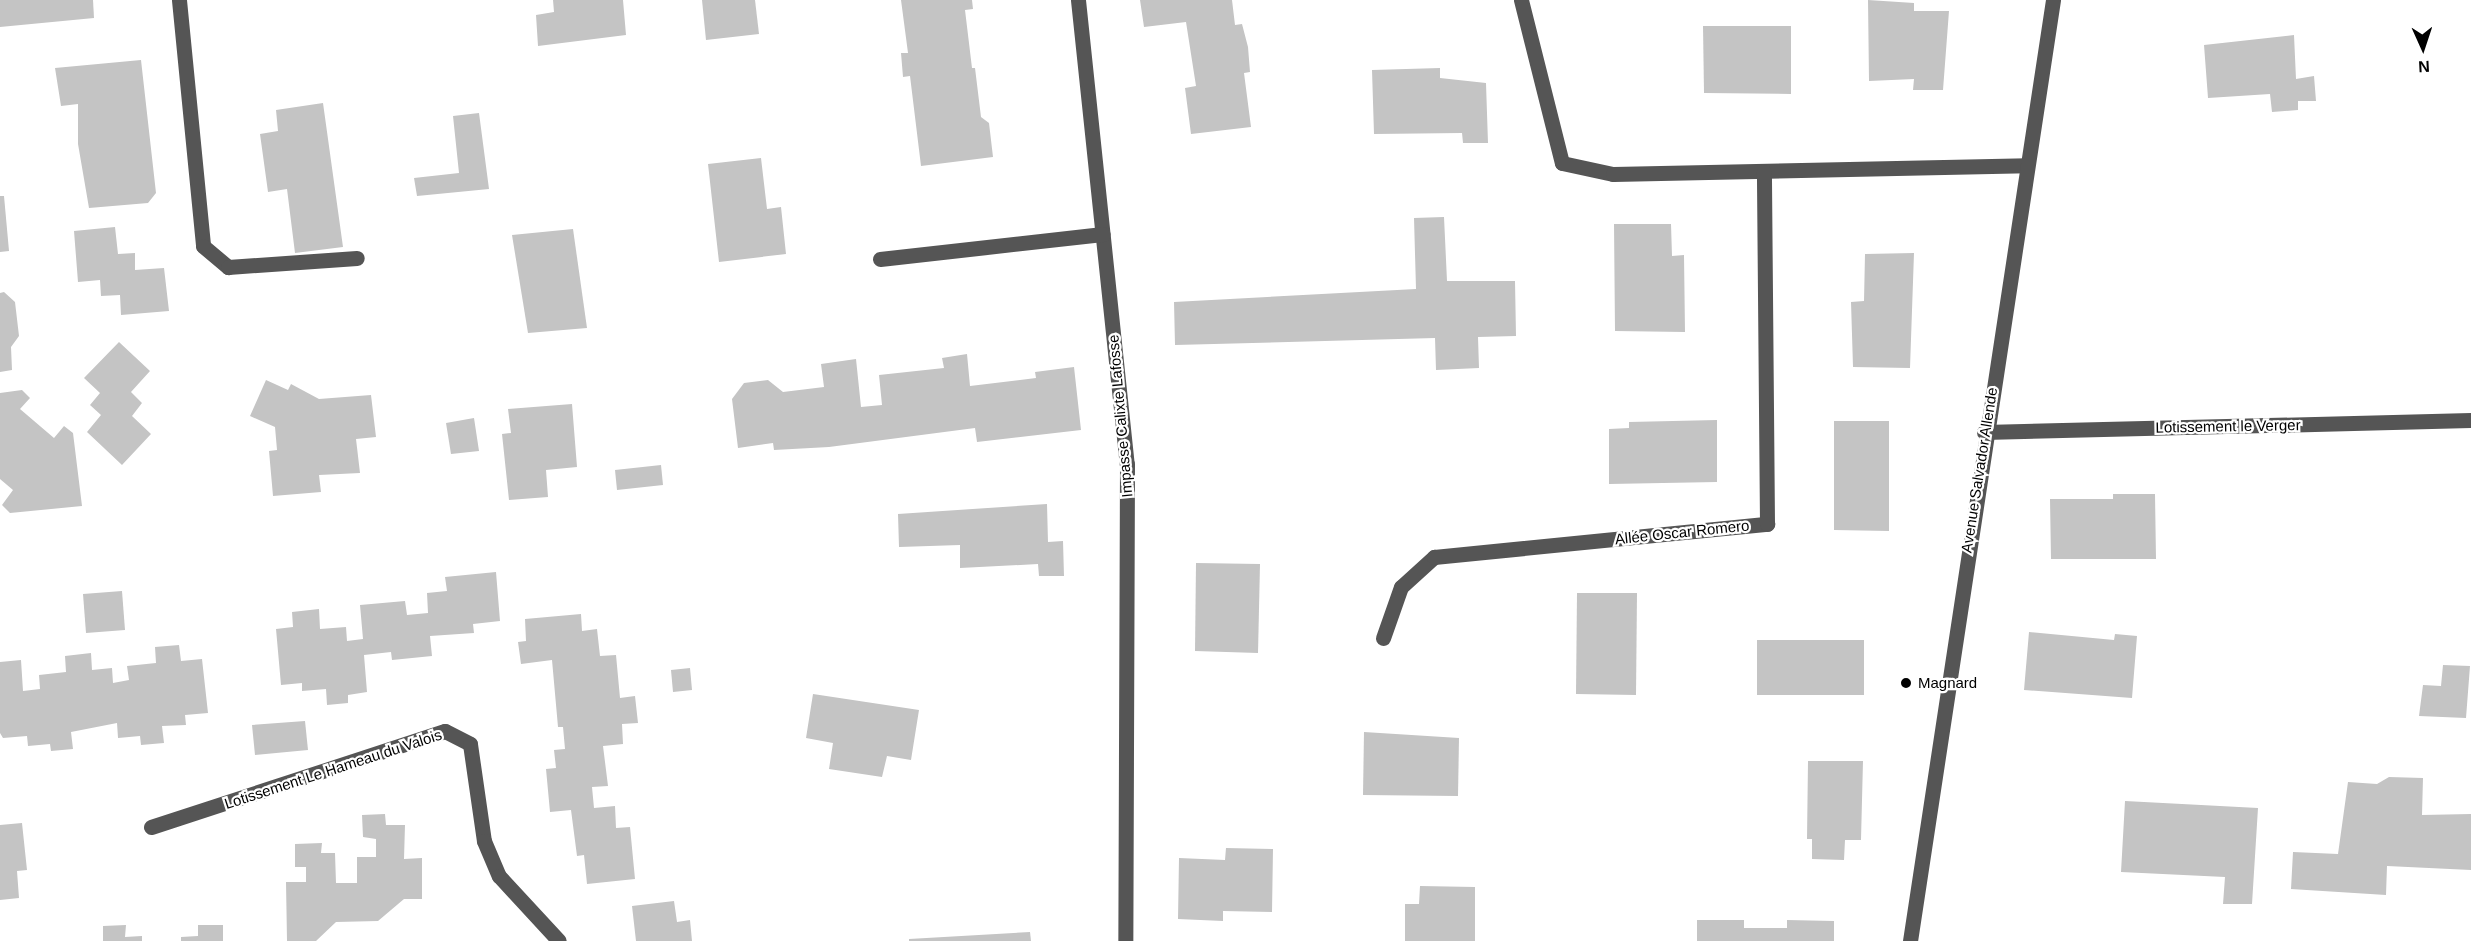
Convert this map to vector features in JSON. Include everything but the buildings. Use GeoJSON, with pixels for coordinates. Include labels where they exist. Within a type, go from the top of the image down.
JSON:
{"type":"FeatureCollection","features":[{"type":"Feature","properties":{"kind":"street"},"geometry":{"type":"LineString","coordinates":[[179,0],[203,246],[228,267],[357,258]]}},
{"type":"Feature","properties":{"kind":"street","name":"Impasse Calixte Lafosse"},"geometry":{"type":"LineString","coordinates":[[1078,0],[1127,464],[1125,941]]}},
{"type":"Feature","properties":{"kind":"street"},"geometry":{"type":"LineString","coordinates":[[1521,0],[1562,163],[1613,174],[2027,165]]}},
{"type":"Feature","properties":{"kind":"street","name":"Avenue Salvador Allende"},"geometry":{"type":"LineString","coordinates":[[1910,941],[1984,432],[2053,0]]}},
{"type":"Feature","properties":{"kind":"street","name":"Allée Oscar Romero"},"geometry":{"type":"LineString","coordinates":[[1383,638],[1401,587],[1434,557],[1767,524],[1764,172]]}},
{"type":"Feature","properties":{"kind":"street"},"geometry":{"type":"LineString","coordinates":[[880,259],[1103,234]]}},
{"type":"Feature","properties":{"kind":"street","name":"Lotissement le Verger"},"geometry":{"type":"LineString","coordinates":[[1984,432],[2471,420]]}},
{"type":"Feature","properties":{"kind":"street","name":"Lotissement Le Hameau du Valois"},"geometry":{"type":"LineString","coordinates":[[151,827],[446,731],[470,744],[484,841],[499,876],[559,941]]}},
{"type":"Feature","properties":{"kind":"place","name":"Magnard"},"geometry":{"type":"Point","coordinates":[1906,683]}}]}
